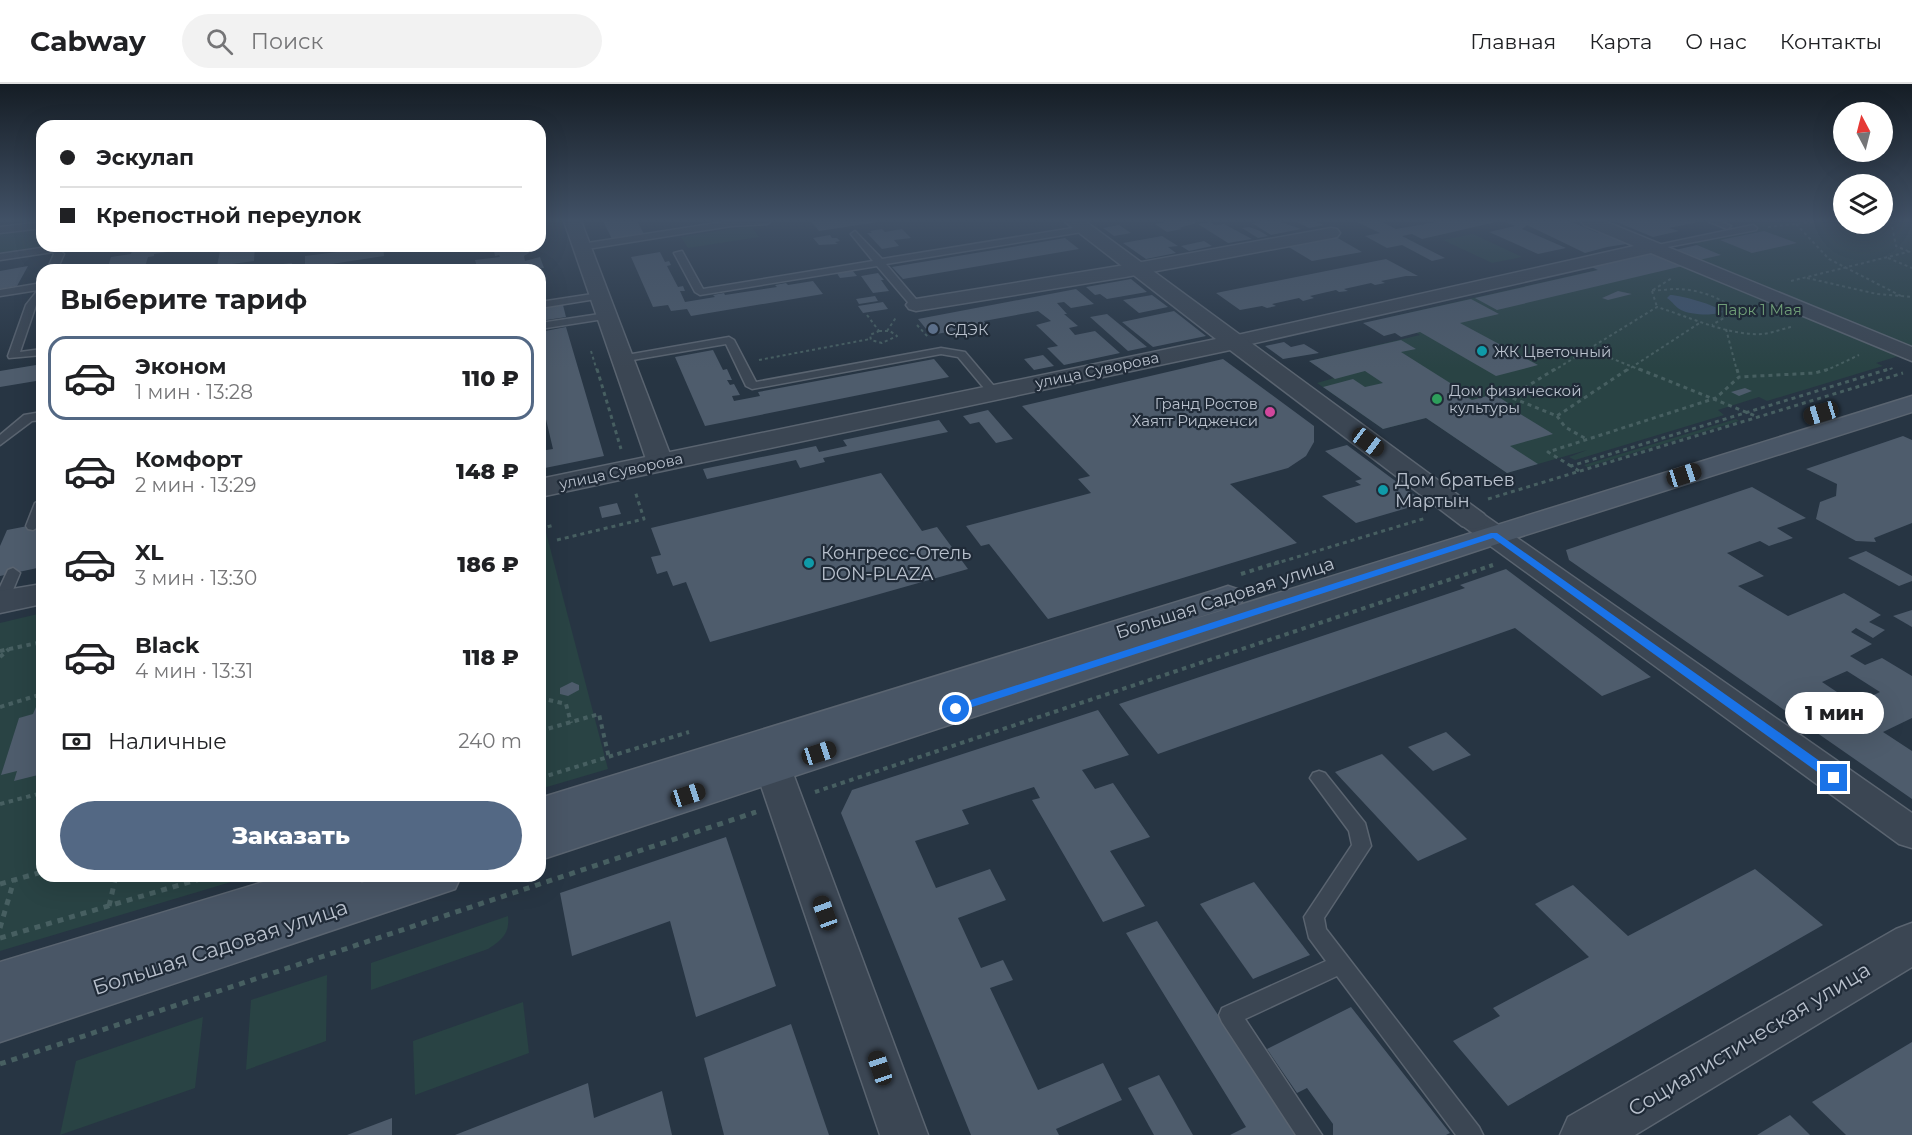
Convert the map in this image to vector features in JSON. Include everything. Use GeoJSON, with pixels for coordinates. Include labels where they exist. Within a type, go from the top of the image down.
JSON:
{"type":"FeatureCollection","features":[{"type":"Feature","properties":{"kind":"main road","name":"Большая Садовая улица"},"geometry":{"type":"LineString","coordinates":[[546,841],[773,768],[1907,369]]}},
{"type":"Feature","properties":{"kind":"main road","name":"Большая Садовая улица"},"geometry":{"type":"LineString","coordinates":[[546,812],[1475,521],[1912,404]]}},
{"type":"Feature","properties":{"kind":"main road","name":"Большая Садовая улица"},"geometry":{"type":"LineString","coordinates":[[0,984],[324,882]]}},
{"type":"Feature","properties":{"kind":"main road","name":"Большая Садовая улица"},"geometry":{"type":"LineString","coordinates":[[0,1019],[422,882]]}},
{"type":"Feature","properties":{"kind":"street"},"geometry":{"type":"LineString","coordinates":[[589,270],[660,462]]}},
{"type":"Feature","properties":{"kind":"street"},"geometry":{"type":"LineString","coordinates":[[909,306],[1131,270]]}},
{"type":"Feature","properties":{"kind":"street"},"geometry":{"type":"LineString","coordinates":[[1138,270],[1475,521],[1912,833]]}},
{"type":"Feature","properties":{"kind":"street","name":"улица Суворова"},"geometry":{"type":"LineString","coordinates":[[546,487],[1233,342],[1550,270]]}},
{"type":"Feature","properties":{"kind":"street"},"geometry":{"type":"LineString","coordinates":[[1708,270],[1756,290],[1907,369]]}},
{"type":"Feature","properties":{"kind":"street"},"geometry":{"type":"LineString","coordinates":[[0,602],[36,595]]}},
{"type":"Feature","properties":{"kind":"street"},"geometry":{"type":"LineString","coordinates":[[773,768],[904,1135]]}},
{"type":"Feature","properties":{"kind":"street","name":"Социалистическая улица"},"geometry":{"type":"LineString","coordinates":[[1586,1135],[1912,943]]}},
{"type":"Feature","properties":{"kind":"lane"},"geometry":{"type":"LineString","coordinates":[[688,270],[699,292],[833,270]]}},
{"type":"Feature","properties":{"kind":"lane"},"geometry":{"type":"LineString","coordinates":[[887,270],[909,306]]}},
{"type":"Feature","properties":{"kind":"lane"},"geometry":{"type":"LineString","coordinates":[[0,293],[36,287]]}},
{"type":"Feature","properties":{"kind":"lane"},"geometry":{"type":"LineString","coordinates":[[13,356],[31,305],[36,299]]}},
{"type":"Feature","properties":{"kind":"lane"},"geometry":{"type":"LineString","coordinates":[[546,305],[602,306]]}},
{"type":"Feature","properties":{"kind":"lane"},"geometry":{"type":"LineString","coordinates":[[546,324],[602,306]]}},
{"type":"Feature","properties":{"kind":"lane"},"geometry":{"type":"LineString","coordinates":[[621,359],[729,340],[752,386],[940,351],[953,352],[961,354],[993,392]]}},
{"type":"Feature","properties":{"kind":"lane"},"geometry":{"type":"LineString","coordinates":[[0,359],[36,353]]}},
{"type":"Feature","properties":{"kind":"lane"},"geometry":{"type":"LineString","coordinates":[[0,441],[28,418],[36,417]]}},
{"type":"Feature","properties":{"kind":"lane"},"geometry":{"type":"LineString","coordinates":[[33,526],[36,518]]}},
{"type":"Feature","properties":{"kind":"lane"},"geometry":{"type":"LineString","coordinates":[[0,602],[13,573]]}},
{"type":"Feature","properties":{"kind":"lane"},"geometry":{"type":"LineString","coordinates":[[1319,778],[1358,828],[1362,846],[1314,917],[1316,932],[1471,1135]]}},
{"type":"Feature","properties":{"kind":"lane"},"geometry":{"type":"LineString","coordinates":[[1310,1135],[1230,1015],[1341,964]]}},
{"type":"Feature","properties":{"kind":"path"},"geometry":{"type":"LineString","coordinates":[[1756,290],[1835,270]]}},
{"type":"Feature","properties":{"kind":"path"},"geometry":{"type":"LineString","coordinates":[[1847,270],[1903,297]]}},
{"type":"Feature","properties":{"kind":"path"},"geometry":{"type":"LineString","coordinates":[[1806,278],[1877,294],[1912,297]]}},
{"type":"Feature","properties":{"kind":"path"},"geometry":{"type":"LineString","coordinates":[[1656,307],[1652,290],[1672,289],[1707,296],[1726,303],[1734,309],[1734,312],[1712,325]]}},
{"type":"Feature","properties":{"kind":"path"},"geometry":{"type":"LineString","coordinates":[[887,331],[909,306]]}},
{"type":"Feature","properties":{"kind":"path"},"geometry":{"type":"LineString","coordinates":[[1656,307],[1726,329],[1766,334]]}},
{"type":"Feature","properties":{"kind":"path"},"geometry":{"type":"LineString","coordinates":[[1588,440],[1564,427],[1557,416],[1510,397],[1656,307]]}},
{"type":"Feature","properties":{"kind":"path"},"geometry":{"type":"LineString","coordinates":[[867,315],[879,331]]}},
{"type":"Feature","properties":{"kind":"path"},"geometry":{"type":"LineString","coordinates":[[1557,416],[1701,322]]}},
{"type":"Feature","properties":{"kind":"path"},"geometry":{"type":"LineString","coordinates":[[1726,329],[1739,377]]}},
{"type":"Feature","properties":{"kind":"path"},"geometry":{"type":"LineString","coordinates":[[740,364],[870,339],[882,343],[893,341],[897,336],[887,331],[879,331],[870,335],[870,339]]}},
{"type":"Feature","properties":{"kind":"path"},"geometry":{"type":"LineString","coordinates":[[1588,349],[1759,417]]}},
{"type":"Feature","properties":{"kind":"path"},"geometry":{"type":"LineString","coordinates":[[1580,472],[1548,452],[1716,398],[1739,377],[1815,373],[1825,371],[1860,355]]}},
{"type":"Feature","properties":{"kind":"path"},"geometry":{"type":"LineString","coordinates":[[1571,466],[1749,412],[1907,369]]}},
{"type":"Feature","properties":{"kind":"path"},"geometry":{"type":"LineString","coordinates":[[1475,521],[1580,472],[1912,370]]}},
{"type":"Feature","properties":{"kind":"path"},"geometry":{"type":"LineString","coordinates":[[557,540],[644,519],[632,481]]}},
{"type":"Feature","properties":{"kind":"path"},"geometry":{"type":"LineString","coordinates":[[546,527],[554,525]]}},
{"type":"Feature","properties":{"kind":"path"},"geometry":{"type":"LineString","coordinates":[[0,651],[36,643]]}},
{"type":"Feature","properties":{"kind":"path"},"geometry":{"type":"LineString","coordinates":[[0,657],[9,649]]}},
{"type":"Feature","properties":{"kind":"path"},"geometry":{"type":"LineString","coordinates":[[0,706],[36,696]]}},
{"type":"Feature","properties":{"kind":"path"},"geometry":{"type":"LineString","coordinates":[[546,699],[566,704],[571,723]]}},
{"type":"Feature","properties":{"kind":"path"},"geometry":{"type":"LineString","coordinates":[[546,729],[599,714],[609,758]]}},
{"type":"Feature","properties":{"kind":"path"},"geometry":{"type":"LineString","coordinates":[[546,776],[689,732]]}},
{"type":"Feature","properties":{"kind":"path"},"geometry":{"type":"LineString","coordinates":[[0,805],[36,795]]}},
{"type":"Feature","properties":{"kind":"path"},"geometry":{"type":"LineString","coordinates":[[0,884],[36,874]]}},
{"type":"Feature","properties":{"kind":"path"},"geometry":{"type":"LineString","coordinates":[[0,928],[14,880]]}},
{"type":"Feature","properties":{"kind":"path"},"geometry":{"type":"LineString","coordinates":[[109,906],[115,882]]}},
{"type":"Feature","properties":{"kind":"path"},"geometry":{"type":"LineString","coordinates":[[0,938],[190,882]]}},
{"type":"Feature","properties":{"kind":"green space","name":"Парк 1 Мая"},"geometry":{"type":"Polygon","coordinates":[[[1596,270],[1912,270],[1912,352],[1876,363],[1883,366],[1767,401],[1759,397],[1718,410],[1724,415],[1575,460],[1569,457],[1587,450],[1507,473],[1426,418],[1383,429],[1317,383],[1334,378],[1309,361],[1420,335],[1390,317],[1596,270]]]}},
{"type":"Feature","properties":{"kind":"green space"},"geometry":{"type":"Polygon","coordinates":[[[1736,419],[1739,421],[1587,467],[1584,465],[1736,419]]]}},
{"type":"Feature","properties":{"kind":"green space"},"geometry":{"type":"Polygon","coordinates":[[[546,532],[608,769],[546,787],[546,532]]]}},
{"type":"Feature","properties":{"kind":"green space"},"geometry":{"type":"Polygon","coordinates":[[[36,614],[36,882],[231,882],[0,951],[0,623],[36,614]]]}},
{"type":"Feature","properties":{"kind":"green space"},"geometry":{"type":"Polygon","coordinates":[[[508,916],[508,927],[504,936],[488,949],[371,990],[371,963],[508,916]]]}},
{"type":"Feature","properties":{"kind":"green space"},"geometry":{"type":"Polygon","coordinates":[[[327,975],[326,1041],[246,1070],[251,1000],[327,975]]]}},
{"type":"Feature","properties":{"kind":"green space"},"geometry":{"type":"Polygon","coordinates":[[[523,1002],[529,1053],[415,1095],[413,1041],[523,1002]]]}},
{"type":"Feature","properties":{"kind":"green space"},"geometry":{"type":"Polygon","coordinates":[[[203,1017],[195,1088],[60,1135],[76,1061],[203,1017]]]}},
{"type":"Feature","properties":{"kind":"water"},"geometry":{"type":"Polygon","coordinates":[[[1670,295],[1714,306],[1723,312],[1696,314],[1685,312],[1667,298],[1670,295]]]}},
{"type":"Feature","properties":{"kind":"building"},"geometry":{"type":"Polygon","coordinates":[[[26,270],[17,286],[0,289],[0,271],[26,270]]]}},
{"type":"Feature","properties":{"kind":"building"},"geometry":{"type":"Polygon","coordinates":[[[637,270],[669,270],[678,287],[683,286],[685,291],[680,291],[685,302],[715,297],[713,295],[724,293],[725,295],[777,287],[775,285],[786,283],[788,285],[813,281],[823,294],[691,316],[687,309],[671,311],[668,305],[653,307],[637,270]]]}},
{"type":"Feature","properties":{"kind":"building"},"geometry":{"type":"Polygon","coordinates":[[[852,270],[857,276],[840,278],[836,272],[852,270]]]}},
{"type":"Feature","properties":{"kind":"building"},"geometry":{"type":"Polygon","coordinates":[[[895,270],[956,270],[903,279],[895,270]]]}},
{"type":"Feature","properties":{"kind":"building"},"geometry":{"type":"Polygon","coordinates":[[[1331,270],[1407,270],[1418,276],[1406,276],[1381,281],[1385,283],[1375,285],[1371,283],[1344,289],[1348,291],[1336,290],[1310,296],[1314,298],[1303,301],[1299,298],[1272,304],[1276,306],[1267,308],[1262,306],[1240,310],[1216,293],[1331,270]]]}},
{"type":"Feature","properties":{"kind":"building"},"geometry":{"type":"Polygon","coordinates":[[[1598,270],[1666,270],[1497,310],[1475,298],[1598,270]]]}},
{"type":"Feature","properties":{"kind":"building"},"geometry":{"type":"Polygon","coordinates":[[[878,273],[889,291],[873,293],[861,276],[878,273]]]}},
{"type":"Feature","properties":{"kind":"building"},"geometry":{"type":"Polygon","coordinates":[[[1131,279],[1147,292],[1107,299],[1100,294],[1095,295],[1086,287],[1131,279]]]}},
{"type":"Feature","properties":{"kind":"building"},"geometry":{"type":"Polygon","coordinates":[[[1076,289],[1094,304],[1071,308],[1064,302],[1057,303],[1067,314],[1064,314],[1078,326],[1069,328],[1075,335],[1095,331],[1120,353],[1064,365],[1047,348],[1058,346],[1036,325],[1051,321],[1038,311],[984,321],[986,325],[931,335],[918,319],[1076,289]]]}},
{"type":"Feature","properties":{"kind":"building"},"geometry":{"type":"Polygon","coordinates":[[[1618,291],[1632,294],[1608,300],[1602,298],[1618,291]]]}},
{"type":"Feature","properties":{"kind":"building"},"geometry":{"type":"Polygon","coordinates":[[[1152,295],[1168,307],[1139,313],[1123,300],[1152,295]]]}},
{"type":"Feature","properties":{"kind":"building"},"geometry":{"type":"Polygon","coordinates":[[[875,296],[878,301],[859,304],[856,299],[875,296]]]}},
{"type":"Feature","properties":{"kind":"building","name":"ЖК Цветочный"},"geometry":{"type":"Polygon","coordinates":[[[1471,299],[1499,314],[1460,323],[1538,365],[1496,376],[1420,332],[1401,337],[1395,333],[1384,336],[1363,323],[1471,299]]]}},
{"type":"Feature","properties":{"kind":"building"},"geometry":{"type":"Polygon","coordinates":[[[883,302],[888,309],[863,313],[858,306],[883,302]]]}},
{"type":"Feature","properties":{"kind":"building"},"geometry":{"type":"Polygon","coordinates":[[[563,305],[566,317],[546,320],[546,308],[563,305]]]}},
{"type":"Feature","properties":{"kind":"building"},"geometry":{"type":"Polygon","coordinates":[[[1174,311],[1206,336],[1153,347],[1122,322],[1174,311]]]}},
{"type":"Feature","properties":{"kind":"building"},"geometry":{"type":"Polygon","coordinates":[[[1107,314],[1147,347],[1128,351],[1090,317],[1107,314]]]}},
{"type":"Feature","properties":{"kind":"building"},"geometry":{"type":"Polygon","coordinates":[[[566,327],[604,456],[546,468],[546,450],[553,449],[546,419],[546,331],[566,327]]]}},
{"type":"Feature","properties":{"kind":"building","name":"Дом физической культуры"},"geometry":{"type":"Polygon","coordinates":[[[1401,340],[1416,349],[1401,352],[1466,393],[1462,394],[1472,400],[1494,394],[1508,403],[1504,404],[1553,434],[1510,446],[1538,464],[1507,473],[1426,418],[1383,429],[1323,387],[1353,379],[1365,387],[1383,383],[1365,371],[1335,379],[1309,361],[1401,340]]]}},
{"type":"Feature","properties":{"kind":"building"},"geometry":{"type":"Polygon","coordinates":[[[1284,342],[1291,347],[1304,344],[1319,353],[1283,359],[1265,346],[1284,342]]]}},
{"type":"Feature","properties":{"kind":"building"},"geometry":{"type":"Polygon","coordinates":[[[713,350],[723,370],[727,369],[732,380],[727,380],[730,385],[734,384],[740,395],[732,396],[734,401],[760,396],[758,392],[934,359],[949,377],[705,426],[675,357],[713,350]]]}},
{"type":"Feature","properties":{"kind":"building"},"geometry":{"type":"Polygon","coordinates":[[[1043,355],[1054,366],[1034,370],[1024,359],[1043,355]]]}},
{"type":"Feature","properties":{"kind":"building"},"geometry":{"type":"Polygon","coordinates":[[[1223,359],[1314,426],[1314,442],[1306,456],[1288,468],[1230,484],[1297,543],[1048,619],[989,544],[981,546],[966,526],[1091,493],[1078,479],[1090,476],[1022,406],[1223,359]]]}},
{"type":"Feature","properties":{"kind":"building"},"geometry":{"type":"Polygon","coordinates":[[[36,365],[36,381],[0,387],[0,371],[36,365]]]}},
{"type":"Feature","properties":{"kind":"building"},"geometry":{"type":"Polygon","coordinates":[[[1745,388],[1752,391],[1739,396],[1731,392],[1745,388]]]}},
{"type":"Feature","properties":{"kind":"building"},"geometry":{"type":"Polygon","coordinates":[[[988,410],[1013,439],[996,443],[979,422],[970,424],[963,416],[988,410]]]}},
{"type":"Feature","properties":{"kind":"building"},"geometry":{"type":"Polygon","coordinates":[[[939,420],[948,432],[823,458],[825,462],[800,468],[796,460],[707,479],[703,469],[816,446],[819,452],[847,446],[843,440],[939,420]]]}},
{"type":"Feature","properties":{"kind":"building"},"geometry":{"type":"Polygon","coordinates":[[[1903,436],[1912,440],[1912,523],[1874,538],[1876,542],[1856,541],[1816,519],[1820,502],[1836,496],[1837,484],[1806,469],[1903,436]]]}},
{"type":"Feature","properties":{"kind":"building"},"geometry":{"type":"Polygon","coordinates":[[[1347,445],[1421,500],[1421,504],[1356,523],[1322,496],[1361,485],[1355,481],[1362,479],[1325,451],[1347,445]]]}},
{"type":"Feature","properties":{"kind":"building","name":"Конгресс-Отель DON-PLAZA"},"geometry":{"type":"Polygon","coordinates":[[[881,473],[922,531],[937,527],[968,569],[710,642],[686,582],[673,586],[667,571],[657,574],[651,557],[661,555],[651,528],[881,473]]]}},
{"type":"Feature","properties":{"kind":"building"},"geometry":{"type":"Polygon","coordinates":[[[1752,487],[1806,518],[1777,528],[1793,538],[1769,546],[1760,541],[1727,553],[1764,576],[1738,586],[1788,616],[1844,593],[1881,615],[1869,622],[1885,630],[1873,638],[1856,628],[1851,632],[1872,644],[1850,656],[1865,665],[1882,658],[1912,676],[1912,718],[1883,732],[1912,751],[1912,799],[1569,560],[1566,550],[1752,487]],[[1847,671],[1822,682],[1855,704],[1880,692],[1847,671]]]}},
{"type":"Feature","properties":{"kind":"building"},"geometry":{"type":"Polygon","coordinates":[[[617,503],[621,514],[602,518],[599,507],[617,503]]]}},
{"type":"Feature","properties":{"kind":"building"},"geometry":{"type":"Polygon","coordinates":[[[36,524],[36,568],[0,576],[0,546],[7,530],[36,524]]]}},
{"type":"Feature","properties":{"kind":"building"},"geometry":{"type":"Polygon","coordinates":[[[1866,551],[1912,576],[1912,581],[1899,586],[1848,558],[1866,551]]]}},
{"type":"Feature","properties":{"kind":"building"},"geometry":{"type":"Polygon","coordinates":[[[1506,569],[1651,677],[1602,696],[1515,628],[1158,754],[1119,704],[1465,588],[1460,585],[1506,569]]]}},
{"type":"Feature","properties":{"kind":"building"},"geometry":{"type":"Polygon","coordinates":[[[1912,610],[1912,627],[1893,616],[1912,610]]]}},
{"type":"Feature","properties":{"kind":"building"},"geometry":{"type":"Polygon","coordinates":[[[572,682],[579,685],[579,690],[568,696],[560,694],[560,688],[572,682]]]}},
{"type":"Feature","properties":{"kind":"building"},"geometry":{"type":"Polygon","coordinates":[[[36,707],[36,776],[14,781],[17,771],[1,775],[19,718],[33,714],[36,707]]]}},
{"type":"Feature","properties":{"kind":"building"},"geometry":{"type":"Polygon","coordinates":[[[1098,710],[1129,755],[1082,770],[1095,789],[1113,783],[1150,837],[1110,851],[1145,906],[1103,922],[1032,800],[1040,798],[1034,787],[962,810],[969,824],[915,841],[936,888],[990,869],[1006,900],[958,918],[981,968],[1003,960],[1013,980],[990,988],[1038,1090],[1103,1063],[1122,1100],[1056,1129],[1059,1135],[971,1135],[841,813],[852,790],[1098,710]]]}},
{"type":"Feature","properties":{"kind":"building"},"geometry":{"type":"Polygon","coordinates":[[[1446,732],[1471,755],[1433,771],[1408,747],[1446,732]]]}},
{"type":"Feature","properties":{"kind":"building"},"geometry":{"type":"Polygon","coordinates":[[[1382,754],[1467,839],[1418,861],[1335,772],[1382,754]]]}},
{"type":"Feature","properties":{"kind":"building"},"geometry":{"type":"Polygon","coordinates":[[[726,837],[776,986],[696,1017],[670,921],[572,956],[560,893],[726,837]]]}},
{"type":"Feature","properties":{"kind":"building"},"geometry":{"type":"Polygon","coordinates":[[[1755,869],[1823,925],[1508,1106],[1453,1041],[1500,1016],[1493,1008],[1589,957],[1535,904],[1573,885],[1628,936],[1755,869]]]}},
{"type":"Feature","properties":{"kind":"building"},"geometry":{"type":"Polygon","coordinates":[[[1254,882],[1310,955],[1253,979],[1200,904],[1254,882]]]}},
{"type":"Feature","properties":{"kind":"building"},"geometry":{"type":"Polygon","coordinates":[[[1157,921],[1296,1135],[1230,1135],[1246,1127],[1126,933],[1157,921]]]}},
{"type":"Feature","properties":{"kind":"building"},"geometry":{"type":"Polygon","coordinates":[[[1351,1007],[1450,1133],[1446,1135],[1333,1135],[1333,1124],[1307,1088],[1297,1093],[1267,1049],[1351,1007]]]}},
{"type":"Feature","properties":{"kind":"building"},"geometry":{"type":"Polygon","coordinates":[[[791,1024],[829,1135],[724,1135],[704,1058],[791,1024]]]}},
{"type":"Feature","properties":{"kind":"building"},"geometry":{"type":"Polygon","coordinates":[[[1912,1042],[1912,1135],[1846,1135],[1812,1102],[1912,1042]]]}},
{"type":"Feature","properties":{"kind":"building"},"geometry":{"type":"Polygon","coordinates":[[[1159,1075],[1193,1135],[1154,1135],[1128,1088],[1159,1075]]]}},
{"type":"Feature","properties":{"kind":"building"},"geometry":{"type":"Polygon","coordinates":[[[588,1083],[594,1118],[662,1091],[672,1135],[455,1135],[588,1083]]]}},
{"type":"Feature","properties":{"kind":"building"},"geometry":{"type":"Polygon","coordinates":[[[1790,1115],[1810,1135],[1757,1135],[1790,1115]]]}},
{"type":"Feature","properties":{"kind":"building"},"geometry":{"type":"Polygon","coordinates":[[[392,1118],[392,1135],[347,1135],[392,1118]]]}},
{"type":"Feature","properties":{"kind":"place","name":"СДЭК"},"geometry":{"type":"Point","coordinates":[933,329]}},
{"type":"Feature","properties":{"kind":"place","name":"ЖК Цветочный"},"geometry":{"type":"Point","coordinates":[1482,351]}},
{"type":"Feature","properties":{"kind":"place","name":"Дом физической культуры"},"geometry":{"type":"Point","coordinates":[1437,399]}},
{"type":"Feature","properties":{"kind":"place","name":"Гранд Ростов Хаятт Ридженси"},"geometry":{"type":"Point","coordinates":[1270,412]}},
{"type":"Feature","properties":{"kind":"place","name":"Дом братьев Мартын"},"geometry":{"type":"Point","coordinates":[1383,490]}},
{"type":"Feature","properties":{"kind":"place","name":"Конгресс-Отель DON-PLAZA"},"geometry":{"type":"Point","coordinates":[809,563]}},
{"type":"Feature","properties":{"kind":"route"},"geometry":{"type":"LineString","coordinates":[[956,709],[1494,535],[1834,778]]}}]}
